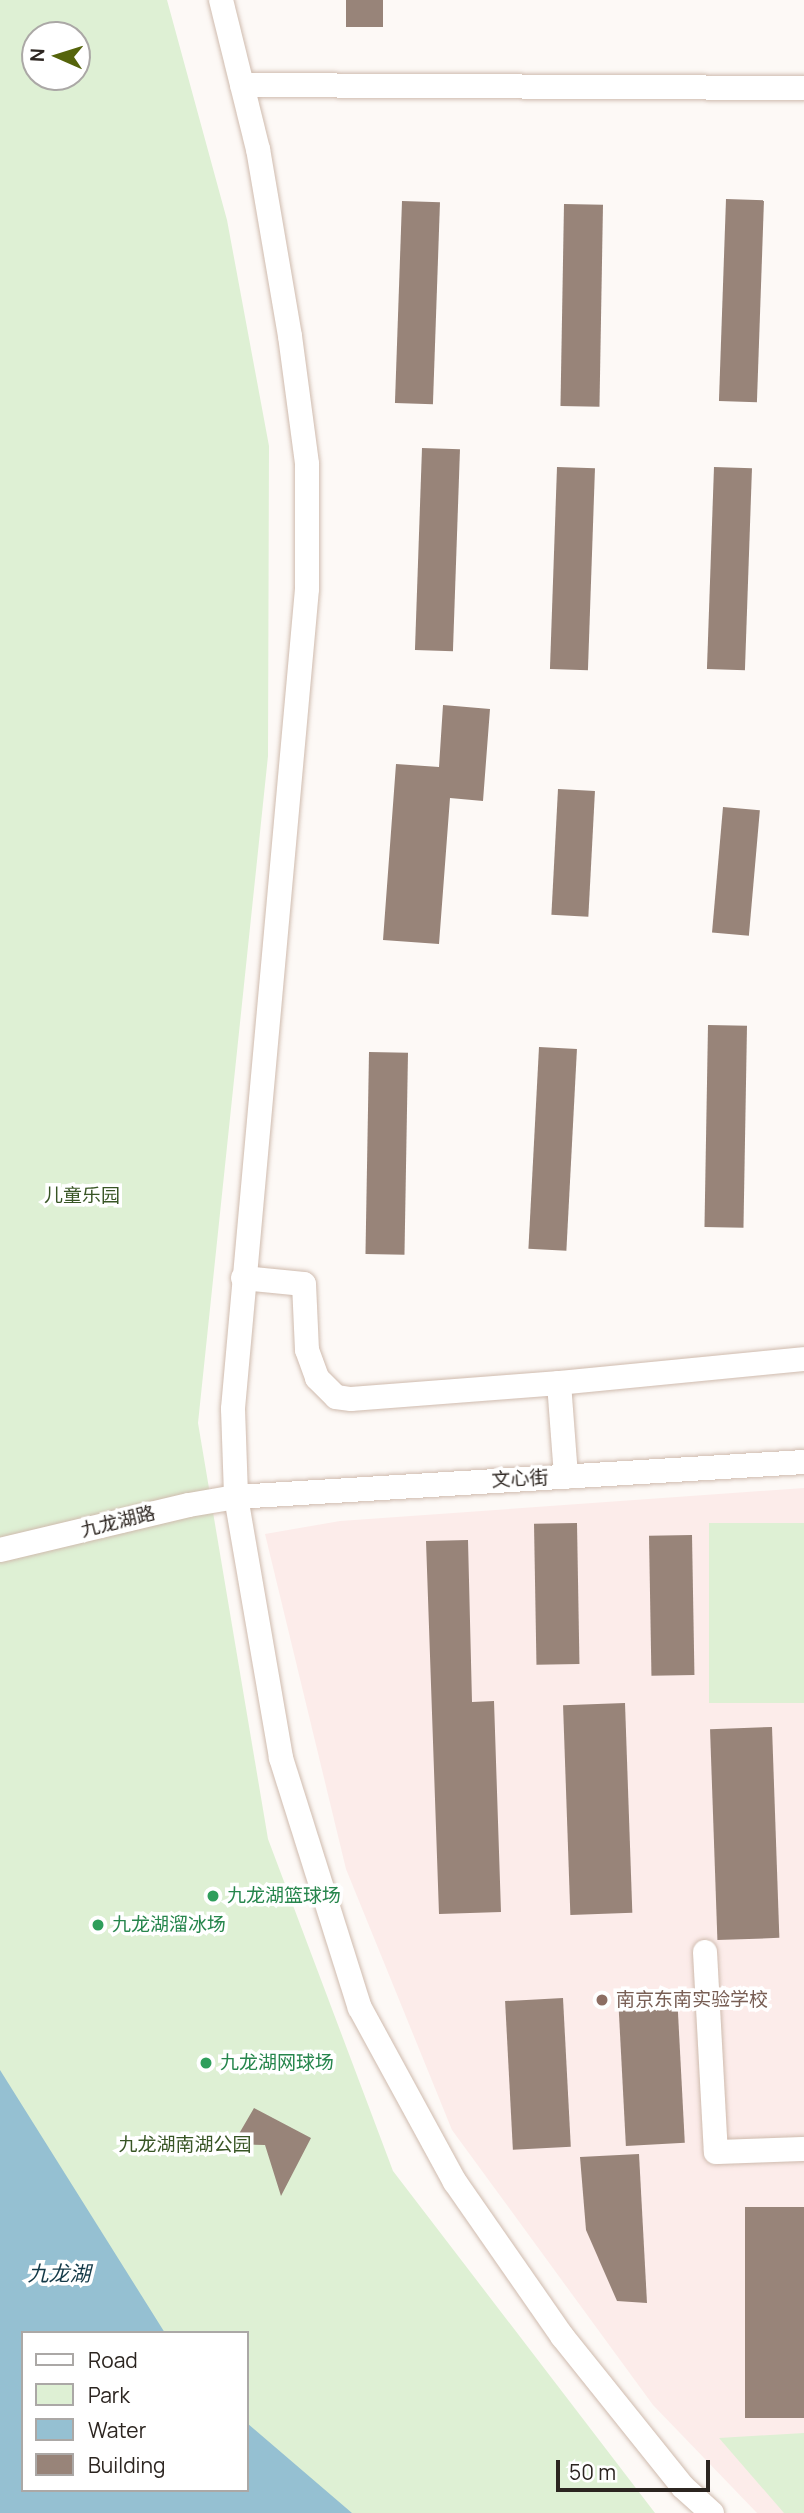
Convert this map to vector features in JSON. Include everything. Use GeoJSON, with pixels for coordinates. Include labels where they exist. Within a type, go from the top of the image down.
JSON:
{"type":"FeatureCollection","features":[{"type":"Feature","properties":{"kind":"street"},"geometry":{"type":"LineString","coordinates":[[221,0],[258,149],[290,336],[307,464],[307,576],[233,1409],[236,1497],[281,1758],[360,2008],[455,2182],[554,2325],[683,2487],[712,2513]]}},
{"type":"Feature","properties":{"kind":"street"},"geometry":{"type":"LineString","coordinates":[[242,85],[804,88]]}},
{"type":"Feature","properties":{"kind":"street"},"geometry":{"type":"LineString","coordinates":[[243,1278],[304,1284],[307,1350],[317,1378],[336,1397],[351,1399],[559,1383],[804,1359]]}},
{"type":"Feature","properties":{"kind":"street"},"geometry":{"type":"LineString","coordinates":[[559,1383],[566,1477]]}},
{"type":"Feature","properties":{"kind":"street","name":"文心街"},"geometry":{"type":"LineString","coordinates":[[236,1497],[804,1462]]}},
{"type":"Feature","properties":{"kind":"street","name":"九龙湖路"},"geometry":{"type":"LineString","coordinates":[[0,1550],[189,1505],[236,1497]]}},
{"type":"Feature","properties":{"kind":"street"},"geometry":{"type":"LineString","coordinates":[[705,1952],[716,2152],[804,2149]]}},
{"type":"Feature","properties":{"kind":"shaded area","name":"南京东南实验学校"},"geometry":{"type":"Polygon","coordinates":[[[804,1488],[804,2513],[757,2513],[653,2405],[452,2130],[346,1869],[265,1534],[340,1521],[804,1488]]]}},
{"type":"Feature","properties":{"kind":"green space","name":"九龙湖南湖公园"},"geometry":{"type":"Polygon","coordinates":[[[0,0],[167,0],[227,220],[269,446],[268,756],[198,1423],[268,1839],[393,2171],[655,2513],[0,2513],[0,0]]]}},
{"type":"Feature","properties":{"kind":"green space"},"geometry":{"type":"Polygon","coordinates":[[[709,1523],[804,1523],[804,1703],[709,1703],[709,1523]]]}},
{"type":"Feature","properties":{"kind":"green space"},"geometry":{"type":"Polygon","coordinates":[[[804,2433],[804,2513],[784,2513],[719,2438],[804,2433]]]}},
{"type":"Feature","properties":{"kind":"water","name":"九龙湖"},"geometry":{"type":"Polygon","coordinates":[[[0,2070],[164,2331],[21,2331],[21,2492],[248,2492],[248,2424],[352,2513],[0,2513],[0,2070]]]}},
{"type":"Feature","properties":{"kind":"building"},"geometry":{"type":"Polygon","coordinates":[[[346,0],[383,0],[383,27],[346,27],[346,0]]]}},
{"type":"Feature","properties":{"kind":"building"},"geometry":{"type":"Polygon","coordinates":[[[726,199],[764,200],[757,402],[719,401],[726,199]]]}},
{"type":"Feature","properties":{"kind":"building"},"geometry":{"type":"Polygon","coordinates":[[[402,201],[440,202],[433,404],[395,403],[402,201]]]}},
{"type":"Feature","properties":{"kind":"building"},"geometry":{"type":"Polygon","coordinates":[[[564,204],[603,205],[599,407],[560,406],[564,204]]]}},
{"type":"Feature","properties":{"kind":"building"},"geometry":{"type":"Polygon","coordinates":[[[422,448],[460,449],[453,651],[415,650],[422,448]]]}},
{"type":"Feature","properties":{"kind":"building"},"geometry":{"type":"Polygon","coordinates":[[[557,467],[595,468],[588,670],[550,669],[557,467]]]}},
{"type":"Feature","properties":{"kind":"building"},"geometry":{"type":"Polygon","coordinates":[[[714,467],[752,468],[745,670],[707,669],[714,467]]]}},
{"type":"Feature","properties":{"kind":"building"},"geometry":{"type":"Polygon","coordinates":[[[443,705],[490,709],[483,801],[450,798],[439,944],[383,940],[396,764],[439,767],[443,705]]]}},
{"type":"Feature","properties":{"kind":"building"},"geometry":{"type":"Polygon","coordinates":[[[558,789],[595,791],[588,917],[551,915],[558,789]]]}},
{"type":"Feature","properties":{"kind":"building"},"geometry":{"type":"Polygon","coordinates":[[[723,807],[760,810],[749,936],[712,933],[723,807]]]}},
{"type":"Feature","properties":{"kind":"building"},"geometry":{"type":"Polygon","coordinates":[[[708,1025],[747,1026],[743,1228],[704,1227],[708,1025]]]}},
{"type":"Feature","properties":{"kind":"building"},"geometry":{"type":"Polygon","coordinates":[[[539,1047],[577,1049],[566,1251],[528,1249],[539,1047]]]}},
{"type":"Feature","properties":{"kind":"building"},"geometry":{"type":"Polygon","coordinates":[[[369,1052],[408,1053],[404,1255],[365,1254],[369,1052]]]}},
{"type":"Feature","properties":{"kind":"building"},"geometry":{"type":"Polygon","coordinates":[[[577,1523],[579,1664],[536,1665],[534,1524],[577,1523]]]}},
{"type":"Feature","properties":{"kind":"building"},"geometry":{"type":"Polygon","coordinates":[[[692,1535],[694,1675],[651,1676],[649,1536],[692,1535]]]}},
{"type":"Feature","properties":{"kind":"building"},"geometry":{"type":"Polygon","coordinates":[[[468,1540],[472,1702],[494,1701],[501,1912],[439,1914],[426,1541],[468,1540]]]}},
{"type":"Feature","properties":{"kind":"building"},"geometry":{"type":"Polygon","coordinates":[[[625,1703],[632,1913],[570,1915],[563,1705],[625,1703]]]}},
{"type":"Feature","properties":{"kind":"building"},"geometry":{"type":"Polygon","coordinates":[[[772,1727],[779,1938],[717,1940],[710,1729],[772,1727]]]}},
{"type":"Feature","properties":{"kind":"building"},"geometry":{"type":"Polygon","coordinates":[[[677,1994],[685,2143],[626,2146],[618,1997],[677,1994]]]}},
{"type":"Feature","properties":{"kind":"building"},"geometry":{"type":"Polygon","coordinates":[[[563,1998],[571,2147],[513,2150],[505,2001],[563,1998]]]}},
{"type":"Feature","properties":{"kind":"building"},"geometry":{"type":"Polygon","coordinates":[[[254,2108],[311,2138],[281,2196],[265,2145],[233,2144],[254,2108]]]}},
{"type":"Feature","properties":{"kind":"building"},"geometry":{"type":"Polygon","coordinates":[[[639,2154],[647,2303],[617,2301],[586,2230],[580,2157],[639,2154]]]}},
{"type":"Feature","properties":{"kind":"building"},"geometry":{"type":"Polygon","coordinates":[[[745,2207],[804,2207],[804,2418],[745,2418],[745,2207]]]}},
{"type":"Feature","properties":{"kind":"place","name":"九龙湖篮球场"},"geometry":{"type":"Point","coordinates":[213,1896]}},
{"type":"Feature","properties":{"kind":"place","name":"九龙湖溜冰场"},"geometry":{"type":"Point","coordinates":[98,1925]}},
{"type":"Feature","properties":{"kind":"place","name":"南京东南实验学校"},"geometry":{"type":"Point","coordinates":[602,2000]}},
{"type":"Feature","properties":{"kind":"place","name":"九龙湖网球场"},"geometry":{"type":"Point","coordinates":[206,2063]}},
{"type":"Feature","properties":{"kind":"park label","name":"儿童乐园"},"geometry":{"type":"Point","coordinates":[82,1196]}}]}
